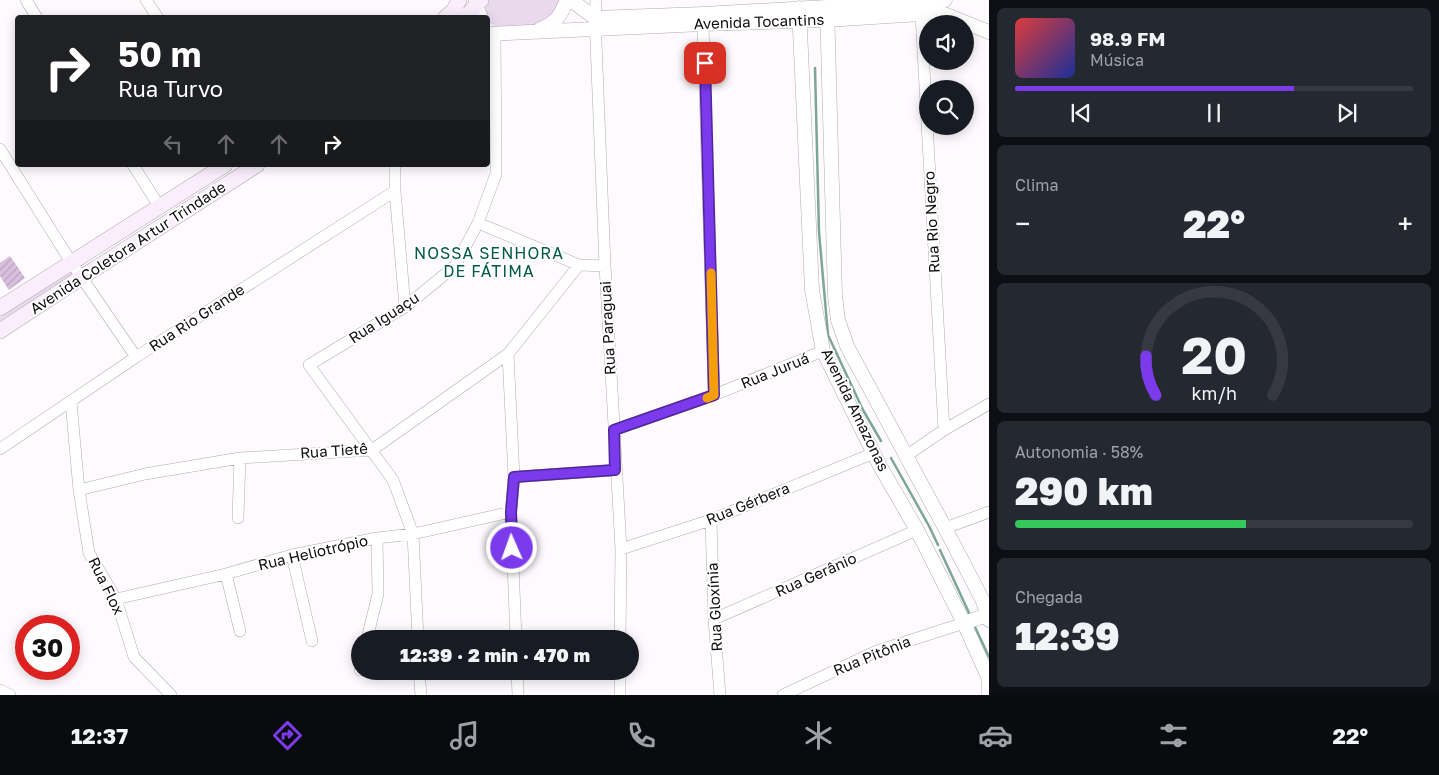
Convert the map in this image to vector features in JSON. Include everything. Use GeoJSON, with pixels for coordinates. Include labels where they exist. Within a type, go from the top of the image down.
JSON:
{"type":"FeatureCollection","features":[{"type":"Feature","properties":{"kind":"main road"},"geometry":{"type":"LineString","coordinates":[[448,15],[454,10],[459,0]]}},
{"type":"Feature","properties":{"kind":"main road"},"geometry":{"type":"LineString","coordinates":[[468,15],[479,6]]}},
{"type":"Feature","properties":{"kind":"main road","name":"Avenida Coletora Artur Trindade"},"geometry":{"type":"LineString","coordinates":[[0,308],[222,167]]}},
{"type":"Feature","properties":{"kind":"main road","name":"Avenida Coletora Artur Trindade"},"geometry":{"type":"LineString","coordinates":[[0,331],[254,167]]}},
{"type":"Feature","properties":{"kind":"street"},"geometry":{"type":"LineString","coordinates":[[26,0],[35,15]]}},
{"type":"Feature","properties":{"kind":"street"},"geometry":{"type":"LineString","coordinates":[[146,0],[156,15]]}},
{"type":"Feature","properties":{"kind":"street"},"geometry":{"type":"LineString","coordinates":[[536,32],[559,18],[569,0],[596,23]]}},
{"type":"Feature","properties":{"kind":"street","name":"Rua Paraguai"},"geometry":{"type":"LineString","coordinates":[[596,0],[605,266],[615,470],[621,549],[620,630]]}},
{"type":"Feature","properties":{"kind":"street","name":"Avenida Tocantins"},"geometry":{"type":"LineString","coordinates":[[596,23],[703,14],[800,9],[921,9],[945,0]]}},
{"type":"Feature","properties":{"kind":"street","name":"Avenida Tocantins"},"geometry":{"type":"LineString","coordinates":[[596,23],[704,24],[800,9]]}},
{"type":"Feature","properties":{"kind":"street","name":"Avenida Amazonas"},"geometry":{"type":"LineString","coordinates":[[800,9],[812,290],[823,351],[874,453],[966,623],[989,679],[989,695]]}},
{"type":"Feature","properties":{"kind":"street","name":"Avenida Amazonas"},"geometry":{"type":"LineString","coordinates":[[827,9],[835,296],[838,320],[847,346],[983,601],[987,617]]}},
{"type":"Feature","properties":{"kind":"street"},"geometry":{"type":"LineString","coordinates":[[921,9],[931,15]]}},
{"type":"Feature","properties":{"kind":"street"},"geometry":{"type":"LineString","coordinates":[[921,9],[989,32]]}},
{"type":"Feature","properties":{"kind":"street","name":"Rua Rio Negro"},"geometry":{"type":"LineString","coordinates":[[921,9],[944,430]]}},
{"type":"Feature","properties":{"kind":"street"},"geometry":{"type":"LineString","coordinates":[[490,33],[536,32],[596,23]]}},
{"type":"Feature","properties":{"kind":"street"},"geometry":{"type":"LineString","coordinates":[[704,24],[714,395]]}},
{"type":"Feature","properties":{"kind":"street","name":"Rua Iguaçu"},"geometry":{"type":"LineString","coordinates":[[372,450],[309,365],[405,307],[455,266],[478,223],[496,174],[490,33]]}},
{"type":"Feature","properties":{"kind":"street"},"geometry":{"type":"LineString","coordinates":[[974,36],[989,42]]}},
{"type":"Feature","properties":{"kind":"street"},"geometry":{"type":"LineString","coordinates":[[0,149],[72,262],[136,357]]}},
{"type":"Feature","properties":{"kind":"street"},"geometry":{"type":"LineString","coordinates":[[134,167],[160,206]]}},
{"type":"Feature","properties":{"kind":"street"},"geometry":{"type":"LineString","coordinates":[[395,167],[405,307]]}},
{"type":"Feature","properties":{"kind":"street","name":"Rua Rio Grande"},"geometry":{"type":"LineString","coordinates":[[0,449],[136,357],[396,191]]}},
{"type":"Feature","properties":{"kind":"street"},"geometry":{"type":"LineString","coordinates":[[478,223],[579,264],[605,266]]}},
{"type":"Feature","properties":{"kind":"street","name":"Rua Tietê"},"geometry":{"type":"LineString","coordinates":[[79,490],[145,474],[240,458],[372,450],[508,354],[579,264]]}},
{"type":"Feature","properties":{"kind":"street","name":"Rua Juruá"},"geometry":{"type":"LineString","coordinates":[[614,430],[714,395],[823,351]]}},
{"type":"Feature","properties":{"kind":"street"},"geometry":{"type":"LineString","coordinates":[[508,354],[514,477],[511,512],[516,630]]}},
{"type":"Feature","properties":{"kind":"street","name":"Rua Flox"},"geometry":{"type":"LineString","coordinates":[[71,402],[79,490],[89,552],[116,599],[134,657],[171,695]]}},
{"type":"Feature","properties":{"kind":"street"},"geometry":{"type":"LineString","coordinates":[[906,456],[944,430],[989,404]]}},
{"type":"Feature","properties":{"kind":"street"},"geometry":{"type":"LineString","coordinates":[[372,450],[393,480],[413,534],[418,630]]}},
{"type":"Feature","properties":{"kind":"street","name":"Rua Gérbera"},"geometry":{"type":"LineString","coordinates":[[621,549],[711,520],[874,453]]}},
{"type":"Feature","properties":{"kind":"street"},"geometry":{"type":"LineString","coordinates":[[238,518],[240,458]]}},
{"type":"Feature","properties":{"kind":"street"},"geometry":{"type":"LineString","coordinates":[[514,477],[615,470]]}},
{"type":"Feature","properties":{"kind":"street","name":"Rua Heliotrópio"},"geometry":{"type":"LineString","coordinates":[[116,599],[226,574],[292,555],[378,538],[413,534],[511,512]]}},
{"type":"Feature","properties":{"kind":"street"},"geometry":{"type":"LineString","coordinates":[[945,528],[989,512]]}},
{"type":"Feature","properties":{"kind":"street","name":"Rua Gloxínia"},"geometry":{"type":"LineString","coordinates":[[711,520],[714,619],[720,695]]}},
{"type":"Feature","properties":{"kind":"street","name":"Rua Gerânio"},"geometry":{"type":"LineString","coordinates":[[714,619],[917,530]]}},
{"type":"Feature","properties":{"kind":"street"},"geometry":{"type":"LineString","coordinates":[[369,630],[378,594],[378,538]]}},
{"type":"Feature","properties":{"kind":"street"},"geometry":{"type":"LineString","coordinates":[[292,555],[312,641]]}},
{"type":"Feature","properties":{"kind":"street"},"geometry":{"type":"LineString","coordinates":[[226,574],[240,631]]}},
{"type":"Feature","properties":{"kind":"street"},"geometry":{"type":"LineString","coordinates":[[966,623],[987,617]]}},
{"type":"Feature","properties":{"kind":"street","name":"Rua Pitônia"},"geometry":{"type":"LineString","coordinates":[[783,695],[877,652],[966,623]]}},
{"type":"Feature","properties":{"kind":"street"},"geometry":{"type":"LineString","coordinates":[[419,680],[420,695]]}},
{"type":"Feature","properties":{"kind":"street"},"geometry":{"type":"LineString","coordinates":[[517,680],[518,695]]}},
{"type":"Feature","properties":{"kind":"street"},"geometry":{"type":"LineString","coordinates":[[620,680],[620,695]]}},
{"type":"Feature","properties":{"kind":"street"},"geometry":{"type":"LineString","coordinates":[[0,690],[10,695]]}},
{"type":"Feature","properties":{"kind":"shaded area"},"geometry":{"type":"Polygon","coordinates":[[[489,0],[560,0],[559,9],[539,26],[498,27],[490,23],[490,15],[486,15],[484,6],[489,0]]]}},
{"type":"Feature","properties":{"kind":"shaded area"},"geometry":{"type":"Polygon","coordinates":[[[68,269],[73,275],[0,327],[0,317],[68,269]]]}},
{"type":"Feature","properties":{"kind":"building"},"geometry":{"type":"Polygon","coordinates":[[[10,256],[25,278],[9,290],[0,276],[0,263],[10,256]]]}},
{"type":"Feature","properties":{"kind":"waterway"},"geometry":{"type":"LineString","coordinates":[[815,68],[819,232],[828,335],[863,410],[881,441]]}},
{"type":"Feature","properties":{"kind":"waterway"},"geometry":{"type":"LineString","coordinates":[[891,458],[938,545]]}},
{"type":"Feature","properties":{"kind":"waterway"},"geometry":{"type":"LineString","coordinates":[[940,550],[970,615]]}},
{"type":"Feature","properties":{"kind":"waterway"},"geometry":{"type":"LineString","coordinates":[[974,625],[989,657]]}},
{"type":"Feature","properties":{"kind":"slow traffic"},"geometry":{"type":"LineString","coordinates":[[707,398],[714,395],[711,273]]}},
{"type":"Feature","properties":{"kind":"district","name":"NOSSA SENHORA DE FÁTIMA"},"geometry":{"type":"Point","coordinates":[489,262]}},
{"type":"Feature","properties":{"kind":"route"},"geometry":{"type":"LineString","coordinates":[[512,548],[511,512],[514,477],[615,470],[614,430],[714,395],[705,63]]}}]}
